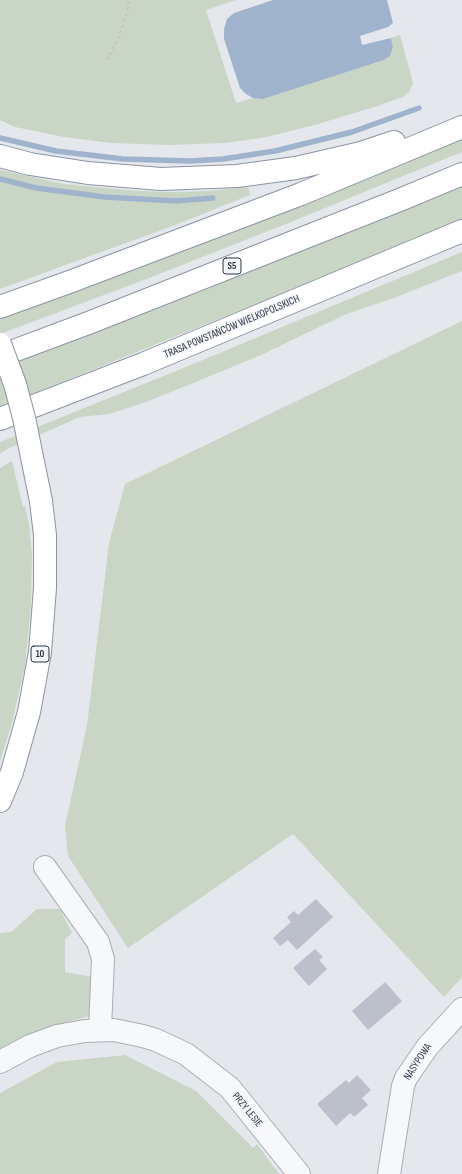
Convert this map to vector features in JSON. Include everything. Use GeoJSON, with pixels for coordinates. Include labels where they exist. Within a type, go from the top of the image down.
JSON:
{"type":"FeatureCollection","features":[{"type":"Feature","properties":{"kind":"highway"},"geometry":{"type":"LineString","coordinates":[[0,156],[30,164],[88,173],[161,179],[237,176],[296,168],[361,153],[462,120]]}},
{"type":"Feature","properties":{"kind":"highway"},"geometry":{"type":"LineString","coordinates":[[0,307],[301,194],[462,127]]}},
{"type":"Feature","properties":{"kind":"highway","name":"S5"},"geometry":{"type":"LineString","coordinates":[[0,356],[106,316],[462,174]]}},
{"type":"Feature","properties":{"kind":"highway","name":"TRASA POWSTAŃCÓW WIELKOPOLSKICH"},"geometry":{"type":"LineString","coordinates":[[0,419],[143,364],[462,231]]}},
{"type":"Feature","properties":{"kind":"highway","name":"10"},"geometry":{"type":"LineString","coordinates":[[0,344],[24,418],[41,501],[45,535],[45,588],[40,652],[29,712],[12,772],[0,801]]}},
{"type":"Feature","properties":{"kind":"highway"},"geometry":{"type":"LineString","coordinates":[[0,435],[143,364]]}},
{"type":"Feature","properties":{"kind":"street"},"geometry":{"type":"LineString","coordinates":[[44,867],[98,942],[103,959],[100,1029]]}},
{"type":"Feature","properties":{"kind":"street","name":"NASYPOWA"},"geometry":{"type":"LineString","coordinates":[[389,1174],[403,1086],[406,1078],[428,1046],[462,1009]]}},
{"type":"Feature","properties":{"kind":"street","name":"PRZY LESIE"},"geometry":{"type":"LineString","coordinates":[[0,1062],[30,1046],[56,1036],[100,1029],[114,1030],[156,1040],[186,1054],[230,1088],[299,1174]]}},
{"type":"Feature","properties":{"kind":"path"},"geometry":{"type":"LineString","coordinates":[[107,60],[120,34],[129,0]]}},
{"type":"Feature","properties":{"kind":"green space"},"geometry":{"type":"Polygon","coordinates":[[[0,0],[236,0],[206,10],[236,103],[253,98],[263,99],[384,60],[390,56],[393,47],[391,38],[400,35],[413,83],[409,92],[403,97],[318,124],[262,138],[224,143],[170,145],[111,143],[64,137],[15,127],[0,120],[0,0]]]}},
{"type":"Feature","properties":{"kind":"green space"},"geometry":{"type":"Polygon","coordinates":[[[462,134],[462,152],[144,280],[0,334],[0,316],[462,134]]]}},
{"type":"Feature","properties":{"kind":"green space"},"geometry":{"type":"Polygon","coordinates":[[[0,170],[64,184],[140,191],[209,191],[248,187],[250,195],[183,222],[0,289],[0,170]]]}},
{"type":"Feature","properties":{"kind":"green space"},"geometry":{"type":"Polygon","coordinates":[[[462,184],[462,219],[0,407],[0,367],[52,349],[210,288],[462,184]]]}},
{"type":"Feature","properties":{"kind":"green space"},"geometry":{"type":"Polygon","coordinates":[[[462,252],[462,271],[399,296],[344,315],[259,356],[149,401],[109,414],[80,417],[9,448],[0,454],[0,442],[191,365],[462,252]]]}},
{"type":"Feature","properties":{"kind":"green space"},"geometry":{"type":"Polygon","coordinates":[[[462,321],[462,977],[444,997],[293,834],[128,948],[68,856],[65,826],[87,725],[109,543],[125,484],[462,321]]]}},
{"type":"Feature","properties":{"kind":"green space"},"geometry":{"type":"Polygon","coordinates":[[[12,461],[29,525],[32,555],[31,606],[25,665],[13,719],[0,762],[0,468],[12,461]]]}},
{"type":"Feature","properties":{"kind":"green space"},"geometry":{"type":"Polygon","coordinates":[[[37,909],[60,909],[72,933],[65,939],[65,972],[93,977],[89,1016],[31,1034],[0,1050],[0,933],[11,932],[37,909]]]}},
{"type":"Feature","properties":{"kind":"green space"},"geometry":{"type":"Polygon","coordinates":[[[125,1055],[196,1091],[253,1148],[257,1144],[279,1174],[0,1174],[0,1093],[57,1062],[125,1055]]]}},
{"type":"Feature","properties":{"kind":"water"},"geometry":{"type":"Polygon","coordinates":[[[273,0],[387,0],[393,23],[388,27],[360,36],[362,45],[391,38],[393,47],[390,56],[384,60],[263,99],[253,98],[240,88],[224,39],[224,29],[227,19],[234,13],[273,0]]]}},
{"type":"Feature","properties":{"kind":"building"},"geometry":{"type":"Polygon","coordinates":[[[316,899],[333,917],[297,950],[288,940],[280,946],[273,938],[291,922],[287,917],[294,911],[298,915],[316,899]]]}},
{"type":"Feature","properties":{"kind":"building"},"geometry":{"type":"Polygon","coordinates":[[[315,949],[323,957],[319,960],[327,969],[309,986],[293,968],[315,949]]]}},
{"type":"Feature","properties":{"kind":"building"},"geometry":{"type":"Polygon","coordinates":[[[385,982],[402,1001],[368,1030],[352,1011],[385,982]]]}},
{"type":"Feature","properties":{"kind":"building"},"geometry":{"type":"Polygon","coordinates":[[[357,1075],[371,1090],[362,1098],[368,1105],[354,1117],[350,1113],[336,1126],[317,1104],[346,1080],[349,1083],[357,1075]]]}},
{"type":"Feature","properties":{"kind":"waterway"},"geometry":{"type":"LineString","coordinates":[[0,138],[56,151],[123,159],[190,161],[223,159],[275,151],[352,132],[419,108]]}},
{"type":"Feature","properties":{"kind":"waterway"},"geometry":{"type":"LineString","coordinates":[[0,179],[36,188],[105,197],[176,201],[213,198]]}}]}
